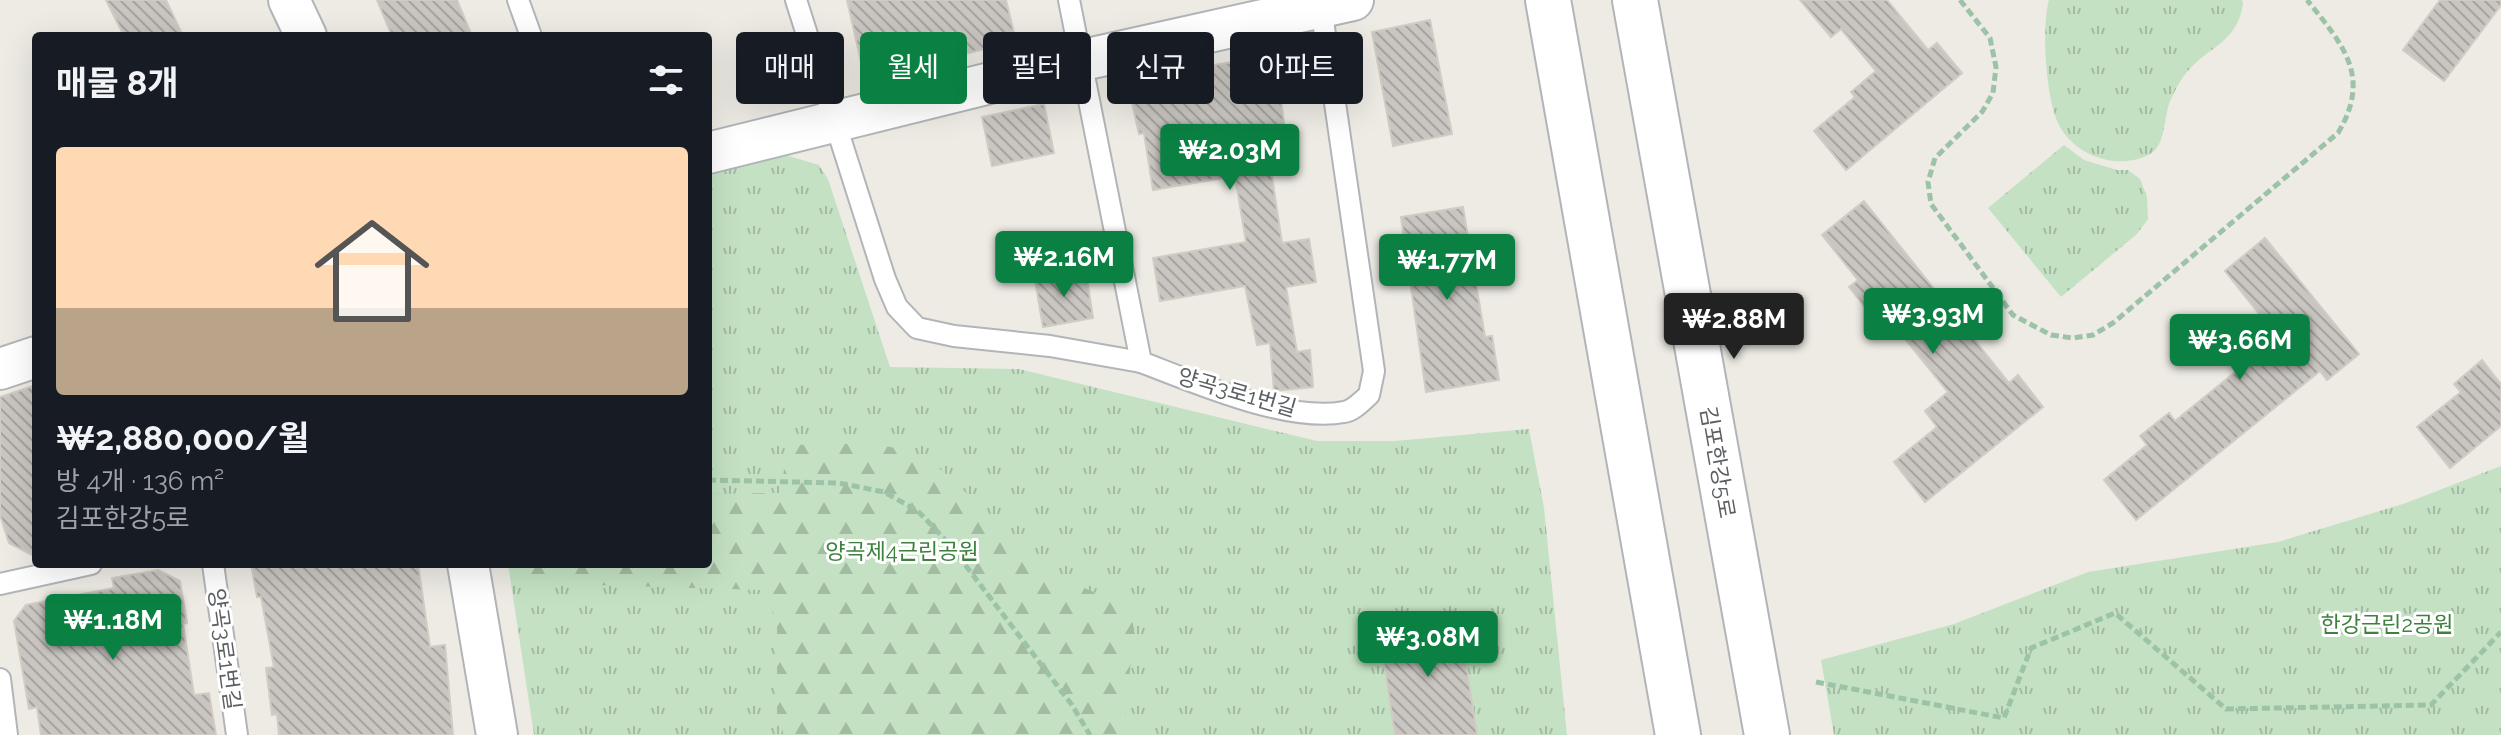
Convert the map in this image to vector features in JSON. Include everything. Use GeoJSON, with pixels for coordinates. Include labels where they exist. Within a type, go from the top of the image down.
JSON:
{"type":"FeatureCollection","features":[{"type":"Feature","properties":{"kind":"street"},"geometry":{"type":"LineString","coordinates":[[289,0],[304,32]]}},
{"type":"Feature","properties":{"kind":"street"},"geometry":{"type":"LineString","coordinates":[[1548,0],[1678,735]]}},
{"type":"Feature","properties":{"kind":"street","name":"김포한강5로"},"geometry":{"type":"LineString","coordinates":[[1635,0],[1767,735]]}},
{"type":"Feature","properties":{"kind":"street","name":"양곡3로1번길"},"geometry":{"type":"LineString","coordinates":[[1091,58],[1331,2]]}},
{"type":"Feature","properties":{"kind":"street","name":"양곡3로1번길"},"geometry":{"type":"LineString","coordinates":[[712,152],[983,85]]}},
{"type":"Feature","properties":{"kind":"street"},"geometry":{"type":"LineString","coordinates":[[0,369],[32,358]]}},
{"type":"Feature","properties":{"kind":"street"},"geometry":{"type":"LineString","coordinates":[[469,568],[497,735]]}},
{"type":"Feature","properties":{"kind":"lane"},"geometry":{"type":"LineString","coordinates":[[518,0],[530,32]]}},
{"type":"Feature","properties":{"kind":"lane","name":"양곡3로1번길"},"geometry":{"type":"LineString","coordinates":[[796,0],[885,279],[897,307],[917,328],[1141,362],[1212,389],[1317,414],[1347,412],[1369,395],[1374,371],[1331,2]]}},
{"type":"Feature","properties":{"kind":"lane"},"geometry":{"type":"LineString","coordinates":[[1069,0],[1076,32]]}},
{"type":"Feature","properties":{"kind":"lane"},"geometry":{"type":"LineString","coordinates":[[1091,102],[1141,362]]}},
{"type":"Feature","properties":{"kind":"lane"},"geometry":{"type":"LineString","coordinates":[[0,584],[73,568]]}},
{"type":"Feature","properties":{"kind":"lane","name":"양곡3로1번길"},"geometry":{"type":"LineString","coordinates":[[214,568],[237,735]]}},
{"type":"Feature","properties":{"kind":"lane"},"geometry":{"type":"LineString","coordinates":[[0,679],[7,735]]}},
{"type":"Feature","properties":{"kind":"path"},"geometry":{"type":"LineString","coordinates":[[1960,0],[1990,38],[1996,67],[1993,93],[1982,112],[1935,158],[1928,182],[1931,204],[2013,315],[2051,335],[2073,338],[2093,335],[2113,323],[2338,133],[2353,99],[2354,78],[2350,59],[2307,0]]}},
{"type":"Feature","properties":{"kind":"path"},"geometry":{"type":"LineString","coordinates":[[712,480],[839,483],[884,492],[918,511],[950,545],[1072,705],[1090,735]]}},
{"type":"Feature","properties":{"kind":"path"},"geometry":{"type":"LineString","coordinates":[[1816,682],[2004,718],[2031,648],[2115,613],[2226,709],[2431,705],[2501,632]]}},
{"type":"Feature","properties":{"kind":"green space"},"geometry":{"type":"Polygon","coordinates":[[[2049,0],[2242,0],[2243,4],[2240,17],[2229,36],[2196,63],[2179,83],[2169,104],[2159,145],[2139,159],[2121,161],[2103,159],[2084,151],[2068,138],[2055,116],[2046,65],[2045,28],[2049,0]]]}},
{"type":"Feature","properties":{"kind":"green space"},"geometry":{"type":"Polygon","coordinates":[[[2064,145],[2084,160],[2117,170],[2128,170],[2140,179],[2147,197],[2148,219],[2137,234],[2061,297],[1988,208],[2064,145]]]}},
{"type":"Feature","properties":{"kind":"green space","name":"양곡제4근린공원"},"geometry":{"type":"Polygon","coordinates":[[[782,154],[819,165],[828,179],[890,367],[1019,369],[1317,441],[1395,441],[1529,429],[1544,508],[1567,735],[534,735],[509,568],[712,568],[712,174],[782,154]]]}},
{"type":"Feature","properties":{"kind":"green space"},"geometry":{"type":"Polygon","coordinates":[[[787,445],[897,448],[935,465],[975,503],[1004,539],[1030,562],[1131,612],[1134,630],[1125,721],[1128,735],[784,735],[777,713],[777,620],[761,590],[566,584],[526,575],[522,568],[712,568],[712,494],[781,493],[787,445]]]}},
{"type":"Feature","properties":{"kind":"green space","name":"한강근린2공원"},"geometry":{"type":"Polygon","coordinates":[[[2501,466],[2501,735],[1834,735],[1821,660],[1954,624],[2088,572],[2278,542],[2406,503],[2501,466]]]}},
{"type":"Feature","properties":{"kind":"building"},"geometry":{"type":"Polygon","coordinates":[[[106,0],[166,0],[181,32],[122,32],[106,0]]]}},
{"type":"Feature","properties":{"kind":"building"},"geometry":{"type":"Polygon","coordinates":[[[377,0],[457,0],[470,32],[390,32],[377,0]]]}},
{"type":"Feature","properties":{"kind":"building"},"geometry":{"type":"Polygon","coordinates":[[[847,0],[1006,0],[1014,32],[983,32],[983,49],[967,53],[967,32],[860,32],[860,57],[847,0]]]}},
{"type":"Feature","properties":{"kind":"building"},"geometry":{"type":"Polygon","coordinates":[[[1800,0],[1887,0],[1928,50],[1937,43],[1962,73],[1846,170],[1814,131],[1855,97],[1851,92],[1876,71],[1841,29],[1831,37],[1800,0]]]}},
{"type":"Feature","properties":{"kind":"building"},"geometry":{"type":"Polygon","coordinates":[[[2440,0],[2501,0],[2501,5],[2444,81],[2403,50],[2440,0]]]}},
{"type":"Feature","properties":{"kind":"building"},"geometry":{"type":"Polygon","coordinates":[[[1430,20],[1452,134],[1393,146],[1372,32],[1430,20]]]}},
{"type":"Feature","properties":{"kind":"building"},"geometry":{"type":"Polygon","coordinates":[[[1230,62],[1230,104],[1282,104],[1289,160],[1270,164],[1282,243],[1309,239],[1316,282],[1286,287],[1297,352],[1310,350],[1313,387],[1274,391],[1270,343],[1257,345],[1245,286],[1160,301],[1153,258],[1246,242],[1235,176],[1153,190],[1144,133],[1139,134],[1132,104],[1214,104],[1214,65],[1230,62]]]}},
{"type":"Feature","properties":{"kind":"building"},"geometry":{"type":"Polygon","coordinates":[[[1044,104],[1054,153],[992,166],[982,117],[1044,104]]]}},
{"type":"Feature","properties":{"kind":"building"},"geometry":{"type":"Polygon","coordinates":[[[1864,201],[2009,383],[2018,375],[2043,407],[1925,502],[1894,462],[1937,427],[1925,411],[1948,392],[1881,309],[1872,316],[1849,287],[1858,280],[1822,235],[1864,201]]]}},
{"type":"Feature","properties":{"kind":"building"},"geometry":{"type":"Polygon","coordinates":[[[1463,207],[1485,337],[1492,336],[1499,380],[1426,392],[1401,217],[1463,207]]]}},
{"type":"Feature","properties":{"kind":"building"},"geometry":{"type":"Polygon","coordinates":[[[2265,238],[2359,354],[2327,380],[2320,371],[2136,520],[2104,480],[2147,445],[2140,436],[2169,413],[2175,421],[2261,351],[2242,328],[2259,314],[2225,271],[2265,238]]]}},
{"type":"Feature","properties":{"kind":"building"},"geometry":{"type":"Polygon","coordinates":[[[1086,272],[1093,318],[1043,327],[1035,280],[1086,272]]]}},
{"type":"Feature","properties":{"kind":"building"},"geometry":{"type":"Polygon","coordinates":[[[2482,360],[2501,384],[2501,426],[2450,468],[2417,427],[2461,392],[2454,384],[2482,360]]]}},
{"type":"Feature","properties":{"kind":"building"},"geometry":{"type":"Polygon","coordinates":[[[32,386],[32,555],[9,543],[0,515],[0,397],[32,386]]]}},
{"type":"Feature","properties":{"kind":"building"},"geometry":{"type":"Polygon","coordinates":[[[252,568],[419,568],[430,647],[445,645],[453,735],[279,735],[277,714],[272,715],[266,668],[274,667],[261,597],[257,597],[252,568]]]}},
{"type":"Feature","properties":{"kind":"building"},"geometry":{"type":"Polygon","coordinates":[[[158,570],[180,581],[194,695],[209,693],[216,735],[41,735],[37,707],[29,709],[14,621],[26,605],[114,588],[112,578],[158,570]]]}},
{"type":"Feature","properties":{"kind":"building"},"geometry":{"type":"Polygon","coordinates":[[[1459,617],[1477,735],[1395,735],[1379,630],[1459,617]]]}}]}
